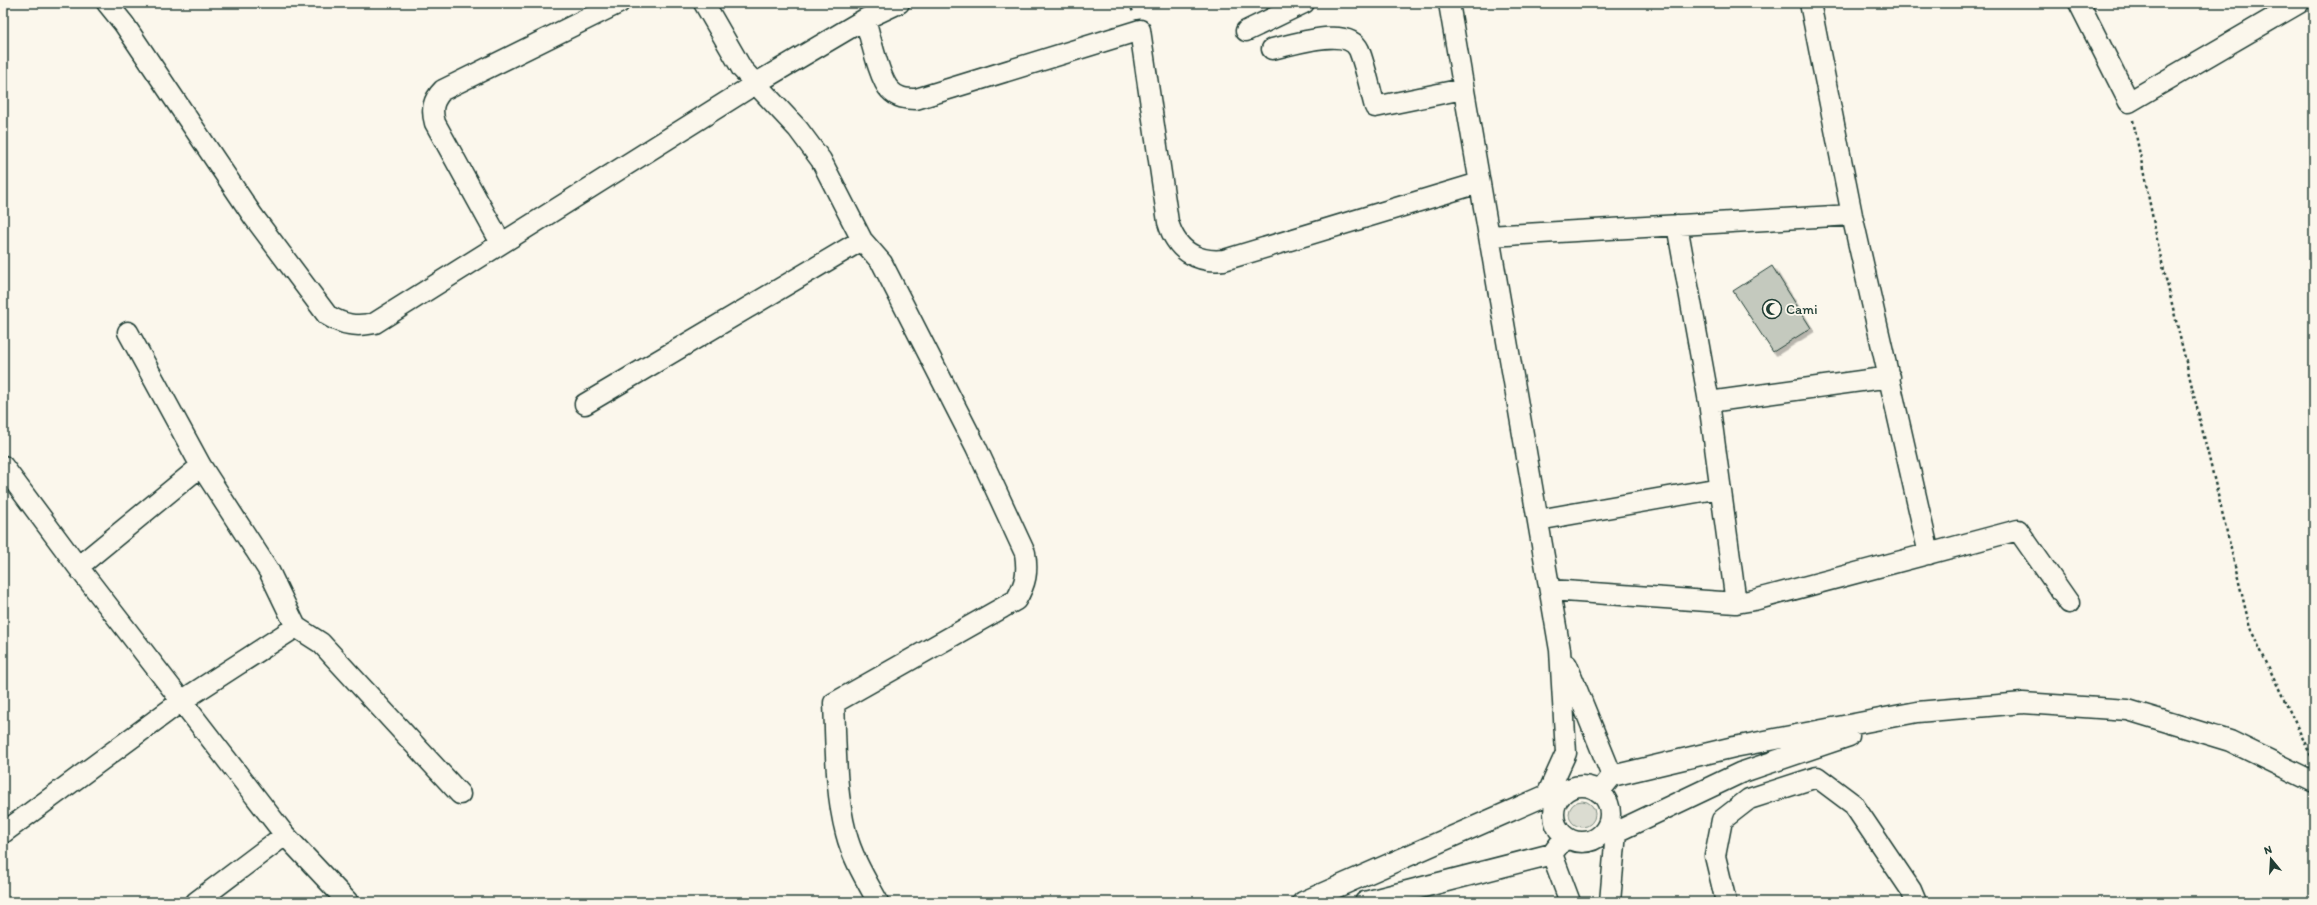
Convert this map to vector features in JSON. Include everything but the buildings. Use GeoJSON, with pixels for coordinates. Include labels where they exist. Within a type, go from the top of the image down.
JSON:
{"type":"FeatureCollection","features":[{"type":"Feature","properties":{"kind":"street"},"geometry":{"type":"LineString","coordinates":[[107,3],[124,24],[252,216],[327,315],[338,322],[362,326],[374,323],[755,84],[865,19],[899,3]]}},
{"type":"Feature","properties":{"kind":"street"},"geometry":{"type":"LineString","coordinates":[[502,243],[435,123],[432,114],[436,97],[443,90],[619,3]]}},
{"type":"Feature","properties":{"kind":"street"},"geometry":{"type":"LineString","coordinates":[[704,3],[742,69],[798,129],[821,160],[862,240],[882,263],[976,447],[1025,553],[1028,571],[1025,586],[1016,600],[834,703],[841,809],[844,828],[856,859],[878,902]]}},
{"type":"Feature","properties":{"kind":"street"},"geometry":{"type":"LineString","coordinates":[[1246,31],[1304,3]]}},
{"type":"Feature","properties":{"kind":"street"},"geometry":{"type":"LineString","coordinates":[[1449,3],[1560,650],[1566,753],[1554,796],[1556,805],[1554,818],[1559,830],[1573,841],[1590,841],[1611,830],[1740,773],[1917,712]]}},
{"type":"Feature","properties":{"kind":"street"},"geometry":{"type":"LineString","coordinates":[[1810,3],[1852,215],[1929,554]]}},
{"type":"Feature","properties":{"kind":"street"},"geometry":{"type":"LineString","coordinates":[[2079,3],[2129,102],[2287,6]]}},
{"type":"Feature","properties":{"kind":"street"},"geometry":{"type":"LineString","coordinates":[[865,19],[885,82],[897,96],[906,99],[916,99],[1140,30],[1171,234],[1179,246],[1198,259],[1212,262],[1224,260],[1479,183]]}},
{"type":"Feature","properties":{"kind":"street"},"geometry":{"type":"LineString","coordinates":[[1272,49],[1329,37],[1347,39],[1358,49],[1375,107],[1463,89]]}},
{"type":"Feature","properties":{"kind":"street"},"geometry":{"type":"LineString","coordinates":[[1489,236],[1852,215]]}},
{"type":"Feature","properties":{"kind":"street"},"geometry":{"type":"LineString","coordinates":[[1677,225],[1709,402],[1736,603]]}},
{"type":"Feature","properties":{"kind":"street"},"geometry":{"type":"LineString","coordinates":[[585,404],[862,240]]}},
{"type":"Feature","properties":{"kind":"street"},"geometry":{"type":"LineString","coordinates":[[128,332],[201,466],[269,571],[296,627],[320,643],[460,794]]}},
{"type":"Feature","properties":{"kind":"street"},"geometry":{"type":"LineString","coordinates":[[1709,402],[1890,377]]}},
{"type":"Feature","properties":{"kind":"street"},"geometry":{"type":"LineString","coordinates":[[3,466],[78,567],[183,700],[285,835],[348,902]]}},
{"type":"Feature","properties":{"kind":"street"},"geometry":{"type":"LineString","coordinates":[[78,567],[201,466]]}},
{"type":"Feature","properties":{"kind":"street"},"geometry":{"type":"LineString","coordinates":[[1538,520],[1720,488]]}},
{"type":"Feature","properties":{"kind":"street"},"geometry":{"type":"LineString","coordinates":[[1550,590],[1736,603],[1754,600],[2018,530],[2069,603]]}},
{"type":"Feature","properties":{"kind":"street"},"geometry":{"type":"LineString","coordinates":[[3,833],[183,700],[296,627]]}},
{"type":"Feature","properties":{"kind":"street"},"geometry":{"type":"LineString","coordinates":[[1560,650],[1612,776]]}},
{"type":"Feature","properties":{"kind":"street"},"geometry":{"type":"LineString","coordinates":[[1599,792],[1612,776],[1734,747],[1917,712],[2022,703],[2128,710],[2230,741],[2314,782]]}},
{"type":"Feature","properties":{"kind":"street"},"geometry":{"type":"LineString","coordinates":[[1726,902],[1715,856],[1722,820],[1749,798],[1817,777],[1853,804],[1911,890],[1916,902]]}},
{"type":"Feature","properties":{"kind":"street"},"geometry":{"type":"LineString","coordinates":[[1303,902],[1574,787],[1583,786],[1599,792],[1609,806],[1611,830],[1610,902]]}},
{"type":"Feature","properties":{"kind":"street"},"geometry":{"type":"LineString","coordinates":[[196,902],[285,835]]}},
{"type":"Feature","properties":{"kind":"street"},"geometry":{"type":"LineString","coordinates":[[1366,902],[1552,854],[1565,836]]}},
{"type":"Feature","properties":{"kind":"street"},"geometry":{"type":"LineString","coordinates":[[1552,854],[1570,902]]}},
{"type":"Feature","properties":{"kind":"path"},"geometry":{"type":"LineString","coordinates":[[2129,102],[2160,254],[2250,628],[2314,762]]}},
{"type":"Feature","properties":{"kind":"shaded area"},"geometry":{"type":"Polygon","coordinates":[[[1582,801],[1591,805],[1595,814],[1591,823],[1582,827],[1573,823],[1569,814],[1573,805],[1582,801]]]}},
{"type":"Feature","properties":{"kind":"place","name":"Cami"},"geometry":{"type":"Point","coordinates":[1772,309]}}]}
